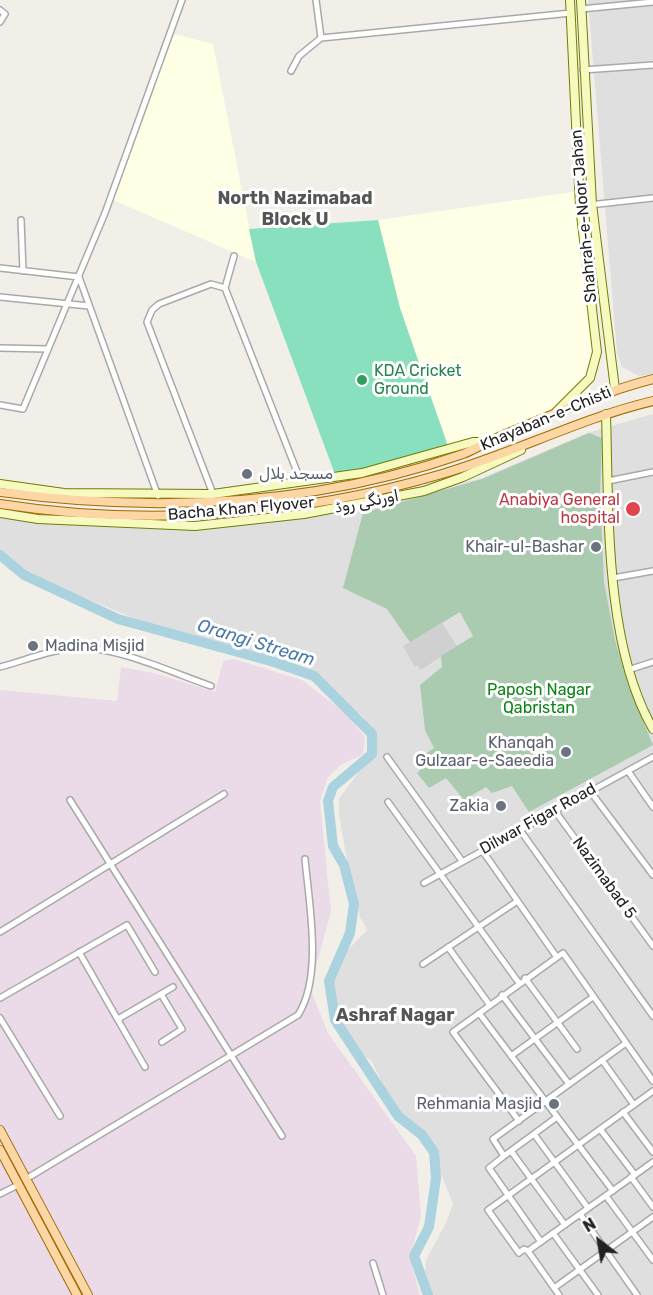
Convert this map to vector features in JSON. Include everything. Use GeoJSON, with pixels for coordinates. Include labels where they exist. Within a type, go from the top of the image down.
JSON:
{"type":"FeatureCollection","features":[{"type":"Feature","properties":{"kind":"main road","name":"Shahrah-e-Noor Jahan"},"geometry":{"type":"LineString","coordinates":[[552,415],[583,386],[593,372],[597,359],[580,206],[570,0]]}},
{"type":"Feature","properties":{"kind":"main road","name":"Shahrah-e-Noor Jahan"},"geometry":{"type":"LineString","coordinates":[[581,4],[592,204],[615,389]]}},
{"type":"Feature","properties":{"kind":"main road","name":"Khayaban-e-Chisti"},"geometry":{"type":"LineString","coordinates":[[440,461],[615,389],[653,380]]}},
{"type":"Feature","properties":{"kind":"main road","name":"Khayaban-e-Chisti"},"geometry":{"type":"LineString","coordinates":[[443,474],[544,439],[606,414],[653,401]]}},
{"type":"Feature","properties":{"kind":"main road"},"geometry":{"type":"LineString","coordinates":[[606,414],[613,578],[628,670],[653,729]]}},
{"type":"Feature","properties":{"kind":"main road","name":"اورنگی روڈ"},"geometry":{"type":"LineString","coordinates":[[0,513],[38,519],[195,526],[304,514],[424,491],[464,477],[544,439]]}},
{"type":"Feature","properties":{"kind":"main road","name":"اورنگی روڈ"},"geometry":{"type":"LineString","coordinates":[[0,484],[64,493],[159,496],[213,494],[362,473],[473,442],[487,442]]}},
{"type":"Feature","properties":{"kind":"main road","name":"Bacha Khan Flyover"},"geometry":{"type":"LineString","coordinates":[[0,492],[74,501],[215,502],[303,492],[378,478],[440,461]]}},
{"type":"Feature","properties":{"kind":"main road","name":"Bacha Khan Flyover"},"geometry":{"type":"LineString","coordinates":[[0,504],[79,513],[216,514],[343,499],[443,474]]}},
{"type":"Feature","properties":{"kind":"main road"},"geometry":{"type":"LineString","coordinates":[[0,1130],[22,1182],[77,1295]]}},
{"type":"Feature","properties":{"kind":"main road"},"geometry":{"type":"LineString","coordinates":[[0,1150],[22,1182],[88,1295]]}},
{"type":"Feature","properties":{"kind":"street"},"geometry":{"type":"LineString","coordinates":[[0,405],[23,409],[105,213],[182,0]]}},
{"type":"Feature","properties":{"kind":"street"},"geometry":{"type":"LineString","coordinates":[[316,0],[321,38]]}},
{"type":"Feature","properties":{"kind":"street"},"geometry":{"type":"LineString","coordinates":[[581,4],[653,2]]}},
{"type":"Feature","properties":{"kind":"street"},"geometry":{"type":"LineString","coordinates":[[0,10],[4,14],[0,22]]}},
{"type":"Feature","properties":{"kind":"street"},"geometry":{"type":"LineString","coordinates":[[291,71],[299,56],[321,38],[571,13]]}},
{"type":"Feature","properties":{"kind":"street"},"geometry":{"type":"LineString","coordinates":[[583,70],[653,64]]}},
{"type":"Feature","properties":{"kind":"street"},"geometry":{"type":"LineString","coordinates":[[580,206],[653,198]]}},
{"type":"Feature","properties":{"kind":"street"},"geometry":{"type":"LineString","coordinates":[[21,220],[23,271]]}},
{"type":"Feature","properties":{"kind":"street"},"geometry":{"type":"LineString","coordinates":[[234,256],[225,288],[301,482]]}},
{"type":"Feature","properties":{"kind":"street"},"geometry":{"type":"LineString","coordinates":[[0,268],[79,278]]}},
{"type":"Feature","properties":{"kind":"street"},"geometry":{"type":"LineString","coordinates":[[79,278],[159,496]]}},
{"type":"Feature","properties":{"kind":"street"},"geometry":{"type":"LineString","coordinates":[[213,494],[148,317],[159,304],[211,284],[225,288]]}},
{"type":"Feature","properties":{"kind":"street"},"geometry":{"type":"LineString","coordinates":[[0,297],[89,306]]}},
{"type":"Feature","properties":{"kind":"street"},"geometry":{"type":"LineString","coordinates":[[0,348],[47,349]]}},
{"type":"Feature","properties":{"kind":"street"},"geometry":{"type":"LineString","coordinates":[[608,481],[653,472]]}},
{"type":"Feature","properties":{"kind":"street"},"geometry":{"type":"LineString","coordinates":[[613,578],[653,571]]}},
{"type":"Feature","properties":{"kind":"street"},"geometry":{"type":"LineString","coordinates":[[0,667],[52,651],[82,648],[112,653],[211,686]]}},
{"type":"Feature","properties":{"kind":"street"},"geometry":{"type":"LineString","coordinates":[[628,670],[653,662]]}},
{"type":"Feature","properties":{"kind":"street"},"geometry":{"type":"LineString","coordinates":[[387,757],[462,861]]}},
{"type":"Feature","properties":{"kind":"street","name":"Dilwar Figar Road"},"geometry":{"type":"LineString","coordinates":[[424,883],[653,757]]}},
{"type":"Feature","properties":{"kind":"street"},"geometry":{"type":"LineString","coordinates":[[627,771],[653,807]]}},
{"type":"Feature","properties":{"kind":"street"},"geometry":{"type":"LineString","coordinates":[[590,791],[653,875]]}},
{"type":"Feature","properties":{"kind":"street"},"geometry":{"type":"LineString","coordinates":[[0,932],[224,794]]}},
{"type":"Feature","properties":{"kind":"street"},"geometry":{"type":"LineString","coordinates":[[70,800],[282,1136]]}},
{"type":"Feature","properties":{"kind":"street"},"geometry":{"type":"LineString","coordinates":[[388,802],[519,983]]}},
{"type":"Feature","properties":{"kind":"street","name":"Nazimabad 5"},"geometry":{"type":"LineString","coordinates":[[555,811],[653,946]]}},
{"type":"Feature","properties":{"kind":"street"},"geometry":{"type":"LineString","coordinates":[[520,830],[653,1016]]}},
{"type":"Feature","properties":{"kind":"street"},"geometry":{"type":"LineString","coordinates":[[482,850],[516,902],[556,956]]}},
{"type":"Feature","properties":{"kind":"street"},"geometry":{"type":"LineString","coordinates":[[0,1194],[290,1021],[302,1008],[313,955],[305,860]]}},
{"type":"Feature","properties":{"kind":"street"},"geometry":{"type":"LineString","coordinates":[[643,862],[653,870]]}},
{"type":"Feature","properties":{"kind":"street"},"geometry":{"type":"LineString","coordinates":[[423,964],[516,902]]}},
{"type":"Feature","properties":{"kind":"street"},"geometry":{"type":"LineString","coordinates":[[0,998],[127,925],[155,972]]}},
{"type":"Feature","properties":{"kind":"street"},"geometry":{"type":"LineString","coordinates":[[448,947],[489,1004]]}},
{"type":"Feature","properties":{"kind":"street"},"geometry":{"type":"LineString","coordinates":[[79,952],[146,1067]]}},
{"type":"Feature","properties":{"kind":"street"},"geometry":{"type":"LineString","coordinates":[[519,1121],[453,1032],[525,978],[563,953],[653,1080]]}},
{"type":"Feature","properties":{"kind":"street"},"geometry":{"type":"LineString","coordinates":[[525,978],[577,1049]]}},
{"type":"Feature","properties":{"kind":"street"},"geometry":{"type":"LineString","coordinates":[[118,1019],[173,987]]}},
{"type":"Feature","properties":{"kind":"street"},"geometry":{"type":"LineString","coordinates":[[161,994],[182,1029],[162,1042]]}},
{"type":"Feature","properties":{"kind":"street"},"geometry":{"type":"LineString","coordinates":[[502,995],[569,1084]]}},
{"type":"Feature","properties":{"kind":"street"},"geometry":{"type":"LineString","coordinates":[[511,1056],[593,997]]}},
{"type":"Feature","properties":{"kind":"street"},"geometry":{"type":"LineString","coordinates":[[479,1012],[613,1191]]}},
{"type":"Feature","properties":{"kind":"street"},"geometry":{"type":"LineString","coordinates":[[0,1018],[60,1116]]}},
{"type":"Feature","properties":{"kind":"street"},"geometry":{"type":"LineString","coordinates":[[504,1156],[493,1139],[626,1043]]}},
{"type":"Feature","properties":{"kind":"street"},"geometry":{"type":"LineString","coordinates":[[602,1060],[634,1105]]}},
{"type":"Feature","properties":{"kind":"street"},"geometry":{"type":"LineString","coordinates":[[559,1295],[528,1251],[524,1249],[519,1253],[488,1210],[653,1091]]}},
{"type":"Feature","properties":{"kind":"street"},"geometry":{"type":"LineString","coordinates":[[623,1112],[653,1152]]}},
{"type":"Feature","properties":{"kind":"street"},"geometry":{"type":"LineString","coordinates":[[541,1242],[489,1168],[557,1118]]}},
{"type":"Feature","properties":{"kind":"street"},"geometry":{"type":"LineString","coordinates":[[600,1129],[653,1207]]}},
{"type":"Feature","properties":{"kind":"street"},"geometry":{"type":"LineString","coordinates":[[534,1134],[588,1208]]}},
{"type":"Feature","properties":{"kind":"street"},"geometry":{"type":"LineString","coordinates":[[510,1151],[565,1225]]}},
{"type":"Feature","properties":{"kind":"street"},"geometry":{"type":"LineString","coordinates":[[528,1251],[653,1162]]}},
{"type":"Feature","properties":{"kind":"street"},"geometry":{"type":"LineString","coordinates":[[606,1196],[653,1260]]}},
{"type":"Feature","properties":{"kind":"street"},"geometry":{"type":"LineString","coordinates":[[580,1214],[637,1295]]}},
{"type":"Feature","properties":{"kind":"street"},"geometry":{"type":"LineString","coordinates":[[554,1288],[653,1217]]}},
{"type":"Feature","properties":{"kind":"street"},"geometry":{"type":"LineString","coordinates":[[553,1233],[598,1295]]}},
{"type":"Feature","properties":{"kind":"street"},"geometry":{"type":"LineString","coordinates":[[374,1263],[383,1295]]}},
{"type":"Feature","properties":{"kind":"shaded area"},"geometry":{"type":"Polygon","coordinates":[[[588,0],[653,0],[653,374],[639,376],[622,367],[617,353],[588,0]]]}},
{"type":"Feature","properties":{"kind":"shaded area"},"geometry":{"type":"Polygon","coordinates":[[[170,33],[213,44],[256,262],[111,199],[170,33]]]}},
{"type":"Feature","properties":{"kind":"shaded area"},"geometry":{"type":"Polygon","coordinates":[[[579,191],[597,336],[589,395],[565,414],[495,445],[450,452],[400,308],[378,220],[579,191]]]}},
{"type":"Feature","properties":{"kind":"shaded area"},"geometry":{"type":"Polygon","coordinates":[[[653,414],[653,1295],[428,1295],[424,1289],[426,1260],[447,1221],[453,1204],[433,1154],[415,1129],[399,1116],[372,1062],[353,1047],[328,1005],[330,980],[345,953],[367,930],[360,917],[351,883],[339,815],[339,799],[365,763],[373,746],[363,716],[343,703],[308,668],[169,633],[83,597],[50,588],[0,558],[0,517],[118,527],[219,526],[399,499],[482,478],[587,433],[653,414]]]}},
{"type":"Feature","properties":{"kind":"shaded area"},"geometry":{"type":"Polygon","coordinates":[[[442,623],[457,646],[421,670],[417,665],[415,667],[403,646],[442,623]]]}},
{"type":"Feature","properties":{"kind":"shaded area"},"geometry":{"type":"Polygon","coordinates":[[[234,659],[302,680],[344,712],[365,737],[363,754],[341,765],[328,777],[320,801],[331,912],[310,988],[328,1033],[416,1156],[421,1216],[410,1257],[420,1295],[0,1295],[0,690],[117,701],[121,667],[154,673],[215,692],[223,661],[234,659]]]}},
{"type":"Feature","properties":{"kind":"green space","name":"KDA Cricket Ground"},"geometry":{"type":"Polygon","coordinates":[[[378,220],[400,308],[450,452],[336,477],[256,262],[249,229],[378,220]]]}},
{"type":"Feature","properties":{"kind":"green space","name":"Paposh Nagar Qabristan"},"geometry":{"type":"Polygon","coordinates":[[[589,433],[602,438],[600,494],[604,582],[615,640],[629,688],[653,745],[529,812],[512,786],[492,793],[486,787],[464,800],[446,778],[429,788],[417,773],[428,763],[422,756],[434,748],[425,730],[420,685],[442,667],[441,656],[473,636],[460,612],[410,642],[387,609],[343,588],[363,513],[482,479],[589,433]]]}},
{"type":"Feature","properties":{"kind":"waterway","name":"Orangi Stream"},"geometry":{"type":"LineString","coordinates":[[0,555],[24,575],[118,619],[274,662],[314,676],[372,734],[372,754],[333,787],[328,801],[333,846],[344,865],[354,904],[350,933],[329,981],[335,1020],[398,1116],[422,1135],[434,1152],[436,1178],[429,1227],[414,1256],[428,1295]]}},
{"type":"Feature","properties":{"kind":"place","name":"KDA Cricket Ground"},"geometry":{"type":"Point","coordinates":[362,380]}},
{"type":"Feature","properties":{"kind":"place","name":"مسجد بلال"},"geometry":{"type":"Point","coordinates":[247,474]}},
{"type":"Feature","properties":{"kind":"place","name":"Anabiya General hospital"},"geometry":{"type":"Point","coordinates":[633,509]}},
{"type":"Feature","properties":{"kind":"place","name":"Khair-ul-Bashar"},"geometry":{"type":"Point","coordinates":[596,547]}},
{"type":"Feature","properties":{"kind":"place","name":"Madina Misjid"},"geometry":{"type":"Point","coordinates":[33,646]}},
{"type":"Feature","properties":{"kind":"place","name":"Khanqah Gulzaar-e-Saeedia"},"geometry":{"type":"Point","coordinates":[566,752]}},
{"type":"Feature","properties":{"kind":"place","name":"Zakia"},"geometry":{"type":"Point","coordinates":[501,806]}},
{"type":"Feature","properties":{"kind":"place","name":"Rehmania Masjid"},"geometry":{"type":"Point","coordinates":[554,1104]}},
{"type":"Feature","properties":{"kind":"district","name":"North Nazimabad Block U"},"geometry":{"type":"Point","coordinates":[295,209]}},
{"type":"Feature","properties":{"kind":"district","name":"Ashraf Nagar"},"geometry":{"type":"Point","coordinates":[395,1016]}}]}
